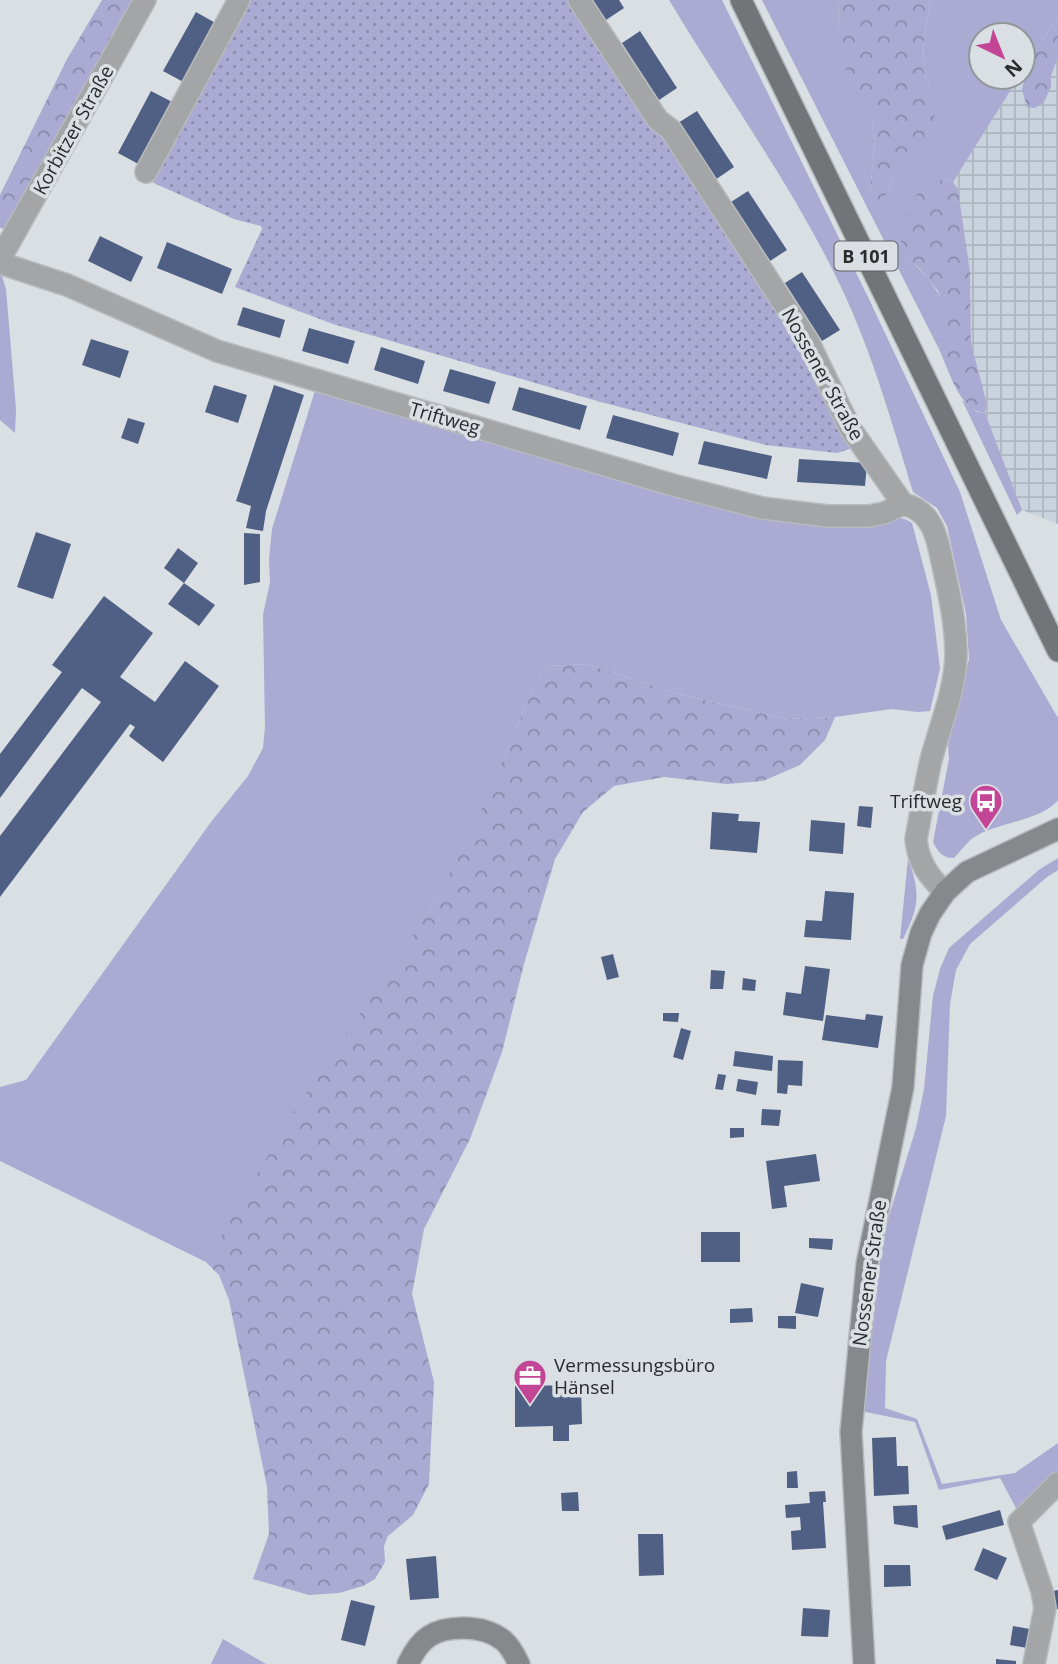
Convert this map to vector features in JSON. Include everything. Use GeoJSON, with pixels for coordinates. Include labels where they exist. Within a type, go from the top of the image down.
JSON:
{"type":"FeatureCollection","features":[{"type":"Feature","properties":{"kind":"main road","name":"B 101"},"geometry":{"type":"LineString","coordinates":[[741,0],[1058,651]]}},
{"type":"Feature","properties":{"kind":"street","name":"Korbitzer Straße"},"geometry":{"type":"LineString","coordinates":[[0,261],[145,0]]}},
{"type":"Feature","properties":{"kind":"street"},"geometry":{"type":"LineString","coordinates":[[146,172],[239,0]]}},
{"type":"Feature","properties":{"kind":"street","name":"Nossener Straße"},"geometry":{"type":"LineString","coordinates":[[579,0],[658,120],[671,130],[808,341],[850,428],[902,504],[915,507],[929,520],[938,538],[955,618],[956,659],[916,839],[925,870],[946,892]]}},
{"type":"Feature","properties":{"kind":"street","name":"Triftweg"},"geometry":{"type":"LineString","coordinates":[[0,261],[67,285],[217,351],[673,485],[762,508],[827,516],[869,516],[884,513],[902,504]]}},
{"type":"Feature","properties":{"kind":"street","name":"Nossener Straße"},"geometry":{"type":"LineString","coordinates":[[864,1664],[851,1432],[858,1343],[870,1251],[903,1087],[912,965],[921,933],[946,892],[967,872],[1058,829]]}},
{"type":"Feature","properties":{"kind":"street"},"geometry":{"type":"LineString","coordinates":[[1034,1664],[1045,1608],[1019,1522],[1058,1483]]}},
{"type":"Feature","properties":{"kind":"street"},"geometry":{"type":"LineString","coordinates":[[408,1664],[420,1644],[433,1633],[445,1628],[475,1628],[494,1635],[511,1650],[519,1664]]}},
{"type":"Feature","properties":{"kind":"shaded area"},"geometry":{"type":"Polygon","coordinates":[[[1058,16],[1058,524],[1022,510],[985,413],[987,404],[971,343],[970,272],[958,189],[953,182],[1010,91],[1037,91],[1037,49],[1058,16]]]}},
{"type":"Feature","properties":{"kind":"green space"},"geometry":{"type":"Polygon","coordinates":[[[102,0],[139,0],[6,229],[0,228],[0,195],[67,59],[102,0]]]}},
{"type":"Feature","properties":{"kind":"green space"},"geometry":{"type":"Polygon","coordinates":[[[239,0],[579,0],[862,445],[837,453],[766,445],[597,401],[333,324],[235,287],[261,226],[234,219],[145,179],[239,0]]]}},
{"type":"Feature","properties":{"kind":"green space"},"geometry":{"type":"Polygon","coordinates":[[[669,0],[722,0],[960,492],[1001,620],[1058,718],[1058,800],[1040,813],[982,833],[970,840],[954,858],[941,854],[933,842],[949,759],[948,745],[969,659],[966,614],[947,526],[937,508],[913,492],[881,388],[862,337],[822,250],[781,177],[669,0]]]}},
{"type":"Feature","properties":{"kind":"green space"},"geometry":{"type":"Polygon","coordinates":[[[762,0],[838,0],[839,28],[872,116],[875,141],[870,192],[889,193],[893,178],[907,161],[931,91],[923,69],[924,38],[931,0],[1058,0],[1058,16],[1037,49],[1037,21],[967,21],[967,91],[1010,91],[953,182],[944,179],[905,256],[926,277],[943,303],[947,322],[939,349],[762,0]]]}},
{"type":"Feature","properties":{"kind":"green space"},"geometry":{"type":"Polygon","coordinates":[[[838,0],[931,0],[924,38],[923,69],[931,91],[935,120],[924,144],[893,178],[889,193],[878,200],[870,192],[875,141],[872,116],[846,70],[839,28],[838,0]]]}},
{"type":"Feature","properties":{"kind":"green space"},"geometry":{"type":"Polygon","coordinates":[[[1058,16],[1058,56],[1051,76],[1051,87],[1044,102],[1035,108],[1027,107],[1022,91],[1037,91],[1037,49],[1058,16]]]}},
{"type":"Feature","properties":{"kind":"green space"},"geometry":{"type":"Polygon","coordinates":[[[944,179],[953,182],[958,189],[970,272],[971,343],[987,404],[985,413],[968,405],[956,388],[939,349],[947,322],[938,291],[905,256],[901,245],[902,223],[917,194],[944,179]]]}},
{"type":"Feature","properties":{"kind":"green space"},"geometry":{"type":"Polygon","coordinates":[[[0,270],[6,289],[16,409],[15,433],[0,420],[0,270]]]}},
{"type":"Feature","properties":{"kind":"green space"},"geometry":{"type":"Polygon","coordinates":[[[318,381],[827,516],[903,504],[899,518],[912,523],[931,595],[940,669],[930,711],[892,709],[835,717],[787,719],[678,694],[587,664],[547,666],[535,685],[471,834],[430,910],[206,1262],[0,1161],[0,1087],[26,1080],[211,822],[248,776],[263,748],[263,615],[270,582],[272,529],[318,381]]]}},
{"type":"Feature","properties":{"kind":"green space"},"geometry":{"type":"Polygon","coordinates":[[[962,400],[977,412],[985,413],[1022,510],[1017,515],[962,400]]]}},
{"type":"Feature","properties":{"kind":"green space"},"geometry":{"type":"Polygon","coordinates":[[[587,664],[678,694],[787,719],[835,717],[825,740],[800,765],[763,781],[727,784],[664,777],[614,786],[583,812],[555,859],[502,1052],[470,1139],[424,1229],[412,1294],[434,1382],[429,1484],[413,1515],[388,1536],[384,1546],[385,1562],[375,1579],[363,1586],[339,1593],[309,1595],[253,1579],[269,1534],[267,1487],[229,1300],[219,1275],[206,1262],[295,1109],[430,910],[471,833],[535,685],[547,666],[587,664]]]}},
{"type":"Feature","properties":{"kind":"green space"},"geometry":{"type":"Polygon","coordinates":[[[1058,858],[1058,870],[970,944],[956,970],[950,1004],[946,1116],[886,1361],[885,1408],[917,1419],[942,1484],[1015,1473],[1058,1443],[1058,1473],[1017,1510],[1000,1478],[939,1490],[915,1422],[861,1411],[867,1344],[885,1229],[916,1128],[924,1089],[933,996],[940,969],[949,948],[1040,869],[1058,858]]]}},
{"type":"Feature","properties":{"kind":"green space"},"geometry":{"type":"Polygon","coordinates":[[[908,859],[915,881],[916,900],[908,928],[903,939],[900,939],[908,859]]]}},
{"type":"Feature","properties":{"kind":"green space"},"geometry":{"type":"Polygon","coordinates":[[[223,1639],[266,1664],[211,1664],[223,1639]]]}},
{"type":"Feature","properties":{"kind":"building"},"geometry":{"type":"Polygon","coordinates":[[[589,0],[619,0],[624,8],[603,22],[589,0]]]}},
{"type":"Feature","properties":{"kind":"building"},"geometry":{"type":"Polygon","coordinates":[[[196,12],[219,25],[187,84],[163,71],[196,12]]]}},
{"type":"Feature","properties":{"kind":"building"},"geometry":{"type":"Polygon","coordinates":[[[640,31],[677,88],[659,100],[622,43],[640,31]]]}},
{"type":"Feature","properties":{"kind":"building"},"geometry":{"type":"Polygon","coordinates":[[[151,91],[176,104],[142,166],[118,153],[151,91]]]}},
{"type":"Feature","properties":{"kind":"building"},"geometry":{"type":"Polygon","coordinates":[[[697,111],[734,167],[715,180],[678,123],[697,111]]]}},
{"type":"Feature","properties":{"kind":"building"},"geometry":{"type":"Polygon","coordinates":[[[748,191],[787,250],[770,261],[731,202],[748,191]]]}},
{"type":"Feature","properties":{"kind":"building"},"geometry":{"type":"Polygon","coordinates":[[[100,236],[143,257],[131,282],[88,261],[100,236]]]}},
{"type":"Feature","properties":{"kind":"building"},"geometry":{"type":"Polygon","coordinates":[[[167,242],[232,269],[222,294],[157,268],[167,242]]]}},
{"type":"Feature","properties":{"kind":"building"},"geometry":{"type":"Polygon","coordinates":[[[802,272],[840,330],[822,341],[785,283],[802,272]]]}},
{"type":"Feature","properties":{"kind":"building"},"geometry":{"type":"Polygon","coordinates":[[[243,307],[285,320],[280,338],[237,325],[243,307]]]}},
{"type":"Feature","properties":{"kind":"building"},"geometry":{"type":"Polygon","coordinates":[[[309,328],[355,341],[348,364],[302,351],[309,328]]]}},
{"type":"Feature","properties":{"kind":"building"},"geometry":{"type":"Polygon","coordinates":[[[91,339],[129,351],[120,378],[82,365],[91,339]]]}},
{"type":"Feature","properties":{"kind":"building"},"geometry":{"type":"Polygon","coordinates":[[[381,347],[425,361],[418,384],[374,370],[381,347]]]}},
{"type":"Feature","properties":{"kind":"building"},"geometry":{"type":"Polygon","coordinates":[[[450,369],[496,382],[489,404],[443,391],[450,369]]]}},
{"type":"Feature","properties":{"kind":"building"},"geometry":{"type":"Polygon","coordinates":[[[214,385],[247,395],[238,423],[205,412],[214,385]]]}},
{"type":"Feature","properties":{"kind":"building"},"geometry":{"type":"Polygon","coordinates":[[[274,385],[304,395],[266,511],[263,531],[246,528],[251,506],[236,501],[274,385]]]}},
{"type":"Feature","properties":{"kind":"building"},"geometry":{"type":"Polygon","coordinates":[[[519,387],[587,406],[580,430],[512,410],[519,387]]]}},
{"type":"Feature","properties":{"kind":"building"},"geometry":{"type":"Polygon","coordinates":[[[613,415],[679,433],[673,456],[606,438],[613,415]]]}},
{"type":"Feature","properties":{"kind":"building"},"geometry":{"type":"Polygon","coordinates":[[[128,418],[145,423],[138,444],[121,438],[128,418]]]}},
{"type":"Feature","properties":{"kind":"building"},"geometry":{"type":"Polygon","coordinates":[[[704,441],[772,456],[767,479],[698,464],[704,441]]]}},
{"type":"Feature","properties":{"kind":"building"},"geometry":{"type":"Polygon","coordinates":[[[799,459],[867,463],[865,486],[797,482],[799,459]]]}},
{"type":"Feature","properties":{"kind":"building"},"geometry":{"type":"Polygon","coordinates":[[[36,532],[71,544],[53,599],[17,587],[36,532]]]}},
{"type":"Feature","properties":{"kind":"building"},"geometry":{"type":"Polygon","coordinates":[[[244,533],[260,534],[260,582],[244,585],[244,533]]]}},
{"type":"Feature","properties":{"kind":"building"},"geometry":{"type":"Polygon","coordinates":[[[178,548],[198,563],[184,583],[164,568],[178,548]]]}},
{"type":"Feature","properties":{"kind":"building"},"geometry":{"type":"Polygon","coordinates":[[[184,583],[215,605],[199,626],[168,604],[184,583]]]}},
{"type":"Feature","properties":{"kind":"building"},"geometry":{"type":"Polygon","coordinates":[[[104,596],[153,633],[120,677],[155,702],[185,661],[219,686],[163,762],[129,736],[135,727],[130,724],[0,897],[0,836],[101,702],[82,688],[0,798],[0,754],[62,672],[52,665],[104,596]]]}},
{"type":"Feature","properties":{"kind":"building"},"geometry":{"type":"Polygon","coordinates":[[[859,806],[873,807],[871,828],[857,826],[859,806]]]}},
{"type":"Feature","properties":{"kind":"building"},"geometry":{"type":"Polygon","coordinates":[[[712,812],[739,814],[738,821],[760,822],[757,853],[710,849],[712,812]]]}},
{"type":"Feature","properties":{"kind":"building"},"geometry":{"type":"Polygon","coordinates":[[[811,820],[845,823],[843,854],[809,851],[811,820]]]}},
{"type":"Feature","properties":{"kind":"building"},"geometry":{"type":"Polygon","coordinates":[[[825,891],[854,893],[851,940],[804,937],[806,920],[822,921],[825,891]]]}},
{"type":"Feature","properties":{"kind":"building"},"geometry":{"type":"Polygon","coordinates":[[[613,954],[619,977],[607,980],[601,957],[613,954]]]}},
{"type":"Feature","properties":{"kind":"building"},"geometry":{"type":"Polygon","coordinates":[[[805,966],[830,969],[823,1021],[783,1015],[786,992],[801,994],[805,966]]]}},
{"type":"Feature","properties":{"kind":"building"},"geometry":{"type":"Polygon","coordinates":[[[711,970],[725,971],[723,989],[710,989],[711,970]]]}},
{"type":"Feature","properties":{"kind":"building"},"geometry":{"type":"Polygon","coordinates":[[[743,978],[756,980],[755,991],[742,990],[743,978]]]}},
{"type":"Feature","properties":{"kind":"building"},"geometry":{"type":"Polygon","coordinates":[[[663,1013],[679,1013],[678,1022],[663,1021],[663,1013]]]}},
{"type":"Feature","properties":{"kind":"building"},"geometry":{"type":"Polygon","coordinates":[[[866,1014],[883,1016],[878,1048],[822,1040],[826,1015],[865,1020],[866,1014]]]}},
{"type":"Feature","properties":{"kind":"building"},"geometry":{"type":"Polygon","coordinates":[[[681,1028],[691,1031],[683,1060],[673,1057],[681,1028]]]}},
{"type":"Feature","properties":{"kind":"building"},"geometry":{"type":"Polygon","coordinates":[[[735,1051],[773,1056],[772,1071],[733,1066],[735,1051]]]}},
{"type":"Feature","properties":{"kind":"building"},"geometry":{"type":"Polygon","coordinates":[[[778,1060],[803,1061],[802,1086],[788,1085],[787,1094],[777,1093],[778,1060]]]}},
{"type":"Feature","properties":{"kind":"building"},"geometry":{"type":"Polygon","coordinates":[[[718,1074],[726,1075],[723,1090],[715,1089],[718,1074]]]}},
{"type":"Feature","properties":{"kind":"building"},"geometry":{"type":"Polygon","coordinates":[[[738,1079],[758,1082],[756,1095],[736,1091],[738,1079]]]}},
{"type":"Feature","properties":{"kind":"building"},"geometry":{"type":"Polygon","coordinates":[[[762,1109],[781,1110],[779,1126],[761,1125],[762,1109]]]}},
{"type":"Feature","properties":{"kind":"building"},"geometry":{"type":"Polygon","coordinates":[[[730,1128],[744,1128],[744,1137],[730,1138],[730,1128]]]}},
{"type":"Feature","properties":{"kind":"building"},"geometry":{"type":"Polygon","coordinates":[[[816,1154],[820,1181],[784,1186],[787,1207],[772,1209],[766,1161],[816,1154]]]}},
{"type":"Feature","properties":{"kind":"building"},"geometry":{"type":"Polygon","coordinates":[[[701,1232],[740,1232],[740,1262],[701,1262],[701,1232]]]}},
{"type":"Feature","properties":{"kind":"building"},"geometry":{"type":"Polygon","coordinates":[[[809,1238],[833,1239],[832,1250],[809,1248],[809,1238]]]}},
{"type":"Feature","properties":{"kind":"building"},"geometry":{"type":"Polygon","coordinates":[[[801,1283],[824,1288],[818,1317],[795,1313],[801,1283]]]}},
{"type":"Feature","properties":{"kind":"building"},"geometry":{"type":"Polygon","coordinates":[[[752,1308],[753,1322],[730,1323],[730,1309],[752,1308]]]}},
{"type":"Feature","properties":{"kind":"building"},"geometry":{"type":"Polygon","coordinates":[[[778,1316],[796,1316],[796,1329],[778,1328],[778,1316]]]}},
{"type":"Feature","properties":{"kind":"building"},"geometry":{"type":"Polygon","coordinates":[[[581,1385],[582,1424],[569,1425],[569,1441],[553,1441],[553,1426],[515,1427],[515,1386],[581,1385]]]}},
{"type":"Feature","properties":{"kind":"building"},"geometry":{"type":"Polygon","coordinates":[[[896,1437],[897,1466],[908,1466],[909,1494],[874,1496],[872,1438],[896,1437]]]}},
{"type":"Feature","properties":{"kind":"building"},"geometry":{"type":"Polygon","coordinates":[[[797,1471],[798,1488],[787,1488],[787,1472],[797,1471]]]}},
{"type":"Feature","properties":{"kind":"building"},"geometry":{"type":"Polygon","coordinates":[[[825,1491],[826,1502],[823,1502],[826,1548],[792,1550],[791,1531],[801,1530],[800,1517],[786,1518],[785,1505],[810,1503],[809,1492],[825,1491]]]}},
{"type":"Feature","properties":{"kind":"building"},"geometry":{"type":"Polygon","coordinates":[[[578,1492],[579,1511],[562,1511],[561,1493],[578,1492]]]}},
{"type":"Feature","properties":{"kind":"building"},"geometry":{"type":"Polygon","coordinates":[[[917,1505],[918,1528],[894,1524],[893,1506],[917,1505]]]}},
{"type":"Feature","properties":{"kind":"building"},"geometry":{"type":"Polygon","coordinates":[[[1000,1510],[1004,1525],[946,1540],[942,1526],[1000,1510]]]}},
{"type":"Feature","properties":{"kind":"building"},"geometry":{"type":"Polygon","coordinates":[[[638,1534],[663,1534],[664,1575],[639,1576],[638,1534]]]}},
{"type":"Feature","properties":{"kind":"building"},"geometry":{"type":"Polygon","coordinates":[[[983,1548],[1007,1558],[997,1580],[974,1570],[983,1548]]]}},
{"type":"Feature","properties":{"kind":"building"},"geometry":{"type":"Polygon","coordinates":[[[436,1556],[439,1598],[410,1600],[406,1559],[436,1556]]]}},
{"type":"Feature","properties":{"kind":"building"},"geometry":{"type":"Polygon","coordinates":[[[884,1565],[910,1565],[911,1586],[884,1587],[884,1565]]]}},
{"type":"Feature","properties":{"kind":"building"},"geometry":{"type":"Polygon","coordinates":[[[1058,1590],[1058,1609],[1057,1609],[1053,1591],[1058,1590]]]}},
{"type":"Feature","properties":{"kind":"building"},"geometry":{"type":"Polygon","coordinates":[[[351,1600],[375,1606],[365,1646],[341,1640],[351,1600]]]}},
{"type":"Feature","properties":{"kind":"building"},"geometry":{"type":"Polygon","coordinates":[[[803,1608],[830,1610],[828,1637],[801,1636],[803,1608]]]}},
{"type":"Feature","properties":{"kind":"building"},"geometry":{"type":"Polygon","coordinates":[[[1013,1626],[1030,1629],[1027,1648],[1010,1645],[1013,1626]]]}},
{"type":"Feature","properties":{"kind":"building"},"geometry":{"type":"Polygon","coordinates":[[[996,1659],[1016,1661],[1016,1664],[996,1664],[996,1659]]]}},
{"type":"Feature","properties":{"kind":"place","name":"Triftweg"},"geometry":{"type":"Point","coordinates":[986,831]}},
{"type":"Feature","properties":{"kind":"place","name":"Vermessungsbüro Hänsel"},"geometry":{"type":"Point","coordinates":[530,1406]}}]}
